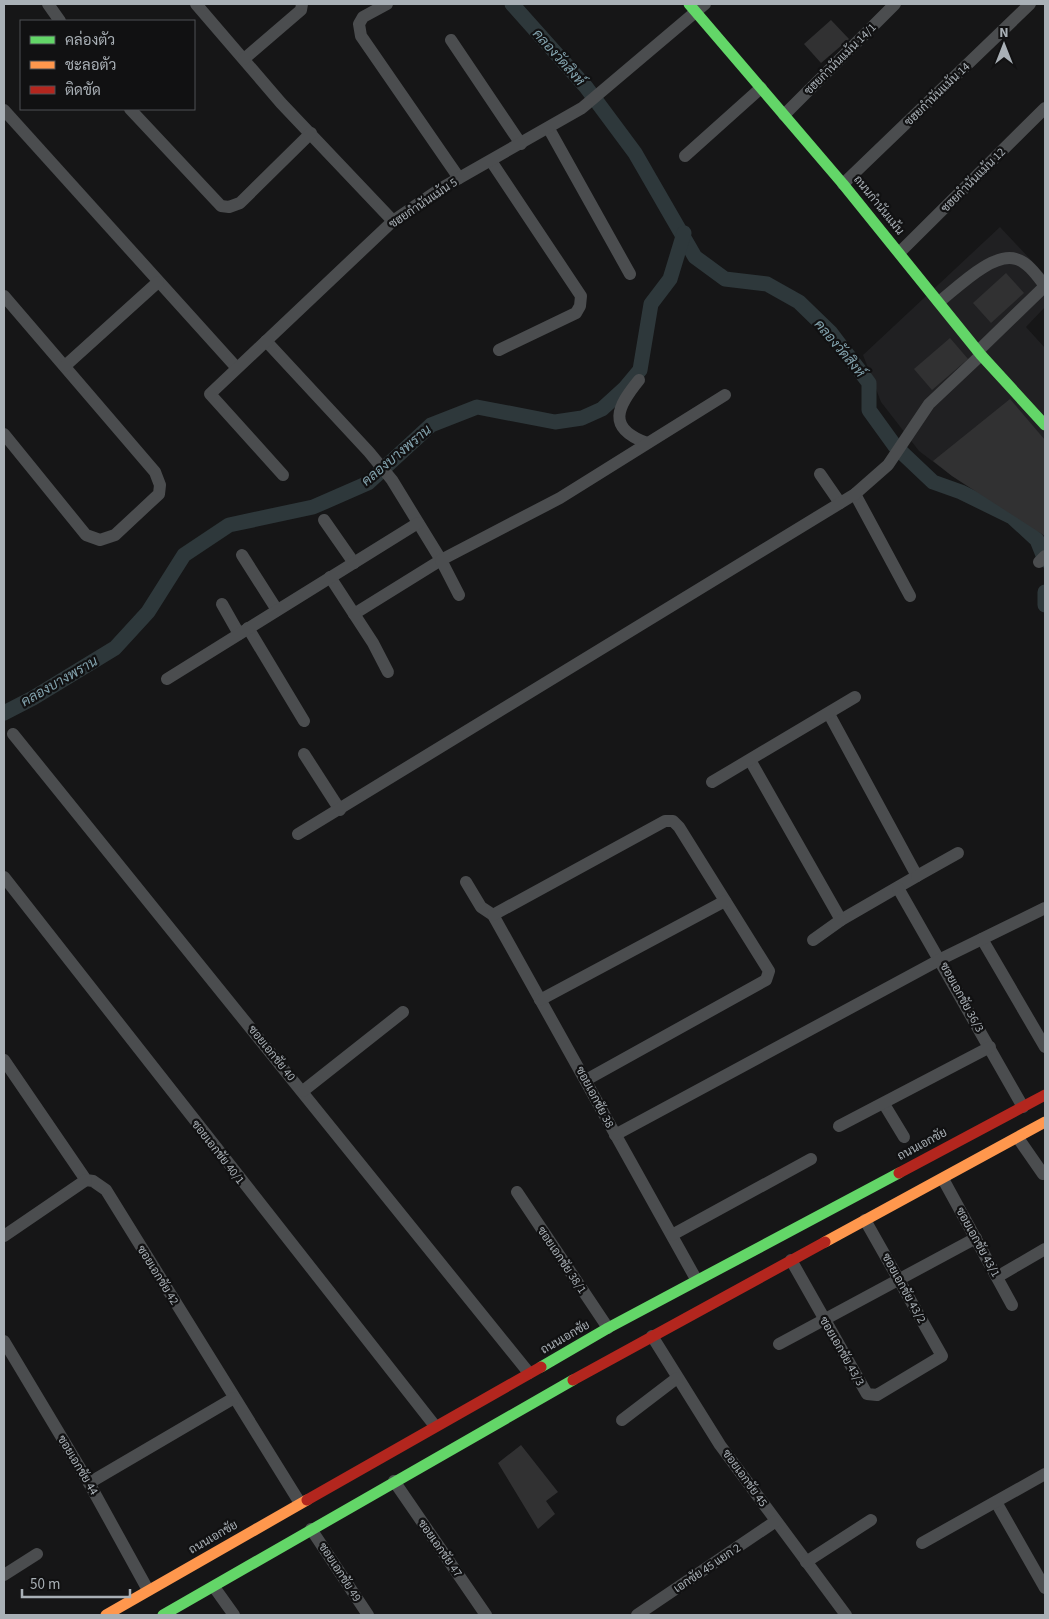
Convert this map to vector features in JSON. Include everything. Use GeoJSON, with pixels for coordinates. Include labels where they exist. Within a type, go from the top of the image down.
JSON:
{"type":"FeatureCollection","features":[{"type":"Feature","properties":{"kind":"main road","name":"ถนนกำนันแม้น"},"geometry":{"type":"LineString","coordinates":[[697,7],[761,88],[900,252],[979,353],[1045,425]]}},
{"type":"Feature","properties":{"kind":"main road","name":"ถนนเอกชัย"},"geometry":{"type":"LineString","coordinates":[[157,1605],[300,1503],[434,1426],[696,1279],[885,1195],[1045,1095]]}},
{"type":"Feature","properties":{"kind":"main road","name":"ถนนเอกชัย"},"geometry":{"type":"LineString","coordinates":[[106,1615],[157,1605],[214,1586],[394,1481],[652,1336],[865,1220],[885,1195],[943,1180],[1045,1122]]}},
{"type":"Feature","properties":{"kind":"street"},"geometry":{"type":"LineString","coordinates":[[48,4],[59,20]]}},
{"type":"Feature","properties":{"kind":"street"},"geometry":{"type":"LineString","coordinates":[[196,4],[311,133],[394,221]]}},
{"type":"Feature","properties":{"kind":"street"},"geometry":{"type":"LineString","coordinates":[[244,59],[301,10],[302,4]]}},
{"type":"Feature","properties":{"kind":"street"},"geometry":{"type":"LineString","coordinates":[[387,4],[363,17],[358,24],[361,36],[460,178]]}},
{"type":"Feature","properties":{"kind":"street","name":"ซฮยกำนันแม้น 14/1"},"geometry":{"type":"LineString","coordinates":[[784,115],[895,4]]}},
{"type":"Feature","properties":{"kind":"street","name":"ซฮยกำนันแม้น 14"},"geometry":{"type":"LineString","coordinates":[[844,184],[1030,4]]}},
{"type":"Feature","properties":{"kind":"street","name":"ซฮยกำนันแม้น 5"},"geometry":{"type":"LineString","coordinates":[[283,475],[210,394],[236,367],[394,221],[460,178],[582,108],[605,90],[697,7]]}},
{"type":"Feature","properties":{"kind":"street"},"geometry":{"type":"LineString","coordinates":[[451,40],[521,144]]}},
{"type":"Feature","properties":{"kind":"street"},"geometry":{"type":"LineString","coordinates":[[685,156],[761,88]]}},
{"type":"Feature","properties":{"kind":"street","name":"ซฮยกำนันแม้น 12"},"geometry":{"type":"LineString","coordinates":[[900,252],[1045,108]]}},
{"type":"Feature","properties":{"kind":"street"},"geometry":{"type":"LineString","coordinates":[[4,110],[236,367]]}},
{"type":"Feature","properties":{"kind":"street"},"geometry":{"type":"LineString","coordinates":[[131,110],[221,206],[230,207],[240,203],[311,133]]}},
{"type":"Feature","properties":{"kind":"street"},"geometry":{"type":"LineString","coordinates":[[549,128],[630,274]]}},
{"type":"Feature","properties":{"kind":"street"},"geometry":{"type":"LineString","coordinates":[[491,161],[581,296],[580,306],[576,312],[499,350]]}},
{"type":"Feature","properties":{"kind":"street"},"geometry":{"type":"LineString","coordinates":[[298,834],[855,494],[888,465],[929,404],[1045,286],[1030,269],[1017,259],[1003,259],[988,264],[939,302]]}},
{"type":"Feature","properties":{"kind":"street"},"geometry":{"type":"LineString","coordinates":[[65,366],[158,282]]}},
{"type":"Feature","properties":{"kind":"street"},"geometry":{"type":"LineString","coordinates":[[4,296],[155,472],[160,485],[159,494],[115,535],[100,540],[86,535],[4,434]]}},
{"type":"Feature","properties":{"kind":"street"},"geometry":{"type":"LineString","coordinates":[[266,341],[369,452],[392,480],[441,560],[459,595]]}},
{"type":"Feature","properties":{"kind":"street"},"geometry":{"type":"LineString","coordinates":[[639,380],[619,407],[619,418],[632,437],[647,443]]}},
{"type":"Feature","properties":{"kind":"street"},"geometry":{"type":"LineString","coordinates":[[354,614],[441,560],[560,498],[725,394]]}},
{"type":"Feature","properties":{"kind":"street"},"geometry":{"type":"LineString","coordinates":[[820,474],[840,503]]}},
{"type":"Feature","properties":{"kind":"street"},"geometry":{"type":"LineString","coordinates":[[855,494],[910,596]]}},
{"type":"Feature","properties":{"kind":"street"},"geometry":{"type":"LineString","coordinates":[[324,520],[354,562]]}},
{"type":"Feature","properties":{"kind":"street"},"geometry":{"type":"LineString","coordinates":[[167,679],[418,523]]}},
{"type":"Feature","properties":{"kind":"street"},"geometry":{"type":"LineString","coordinates":[[242,555],[277,610]]}},
{"type":"Feature","properties":{"kind":"street"},"geometry":{"type":"LineString","coordinates":[[330,577],[388,672]]}},
{"type":"Feature","properties":{"kind":"street"},"geometry":{"type":"LineString","coordinates":[[222,604],[243,631],[304,721]]}},
{"type":"Feature","properties":{"kind":"street"},"geometry":{"type":"LineString","coordinates":[[712,782],[855,697]]}},
{"type":"Feature","properties":{"kind":"street"},"geometry":{"type":"LineString","coordinates":[[829,714],[917,876]]}},
{"type":"Feature","properties":{"kind":"street","name":"ซอยเอกชัย 40"},"geometry":{"type":"LineString","coordinates":[[13,734],[529,1373]]}},
{"type":"Feature","properties":{"kind":"street"},"geometry":{"type":"LineString","coordinates":[[304,754],[340,810]]}},
{"type":"Feature","properties":{"kind":"street"},"geometry":{"type":"LineString","coordinates":[[750,760],[841,920]]}},
{"type":"Feature","properties":{"kind":"street"},"geometry":{"type":"LineString","coordinates":[[493,915],[665,821],[673,821],[679,826],[769,971],[766,980],[586,1080]]}},
{"type":"Feature","properties":{"kind":"street"},"geometry":{"type":"LineString","coordinates":[[813,940],[841,920],[958,853]]}},
{"type":"Feature","properties":{"kind":"street","name":"ซอยเอกชัย 40/1"},"geometry":{"type":"LineString","coordinates":[[4,877],[434,1426]]}},
{"type":"Feature","properties":{"kind":"street","name":"ซอยเอกชัย 38"},"geometry":{"type":"LineString","coordinates":[[466,882],[481,907],[493,915],[696,1279]]}},
{"type":"Feature","properties":{"kind":"street","name":"ซอยเอกชัย 36/3"},"geometry":{"type":"LineString","coordinates":[[898,888],[941,959],[1023,1107]]}},
{"type":"Feature","properties":{"kind":"street"},"geometry":{"type":"LineString","coordinates":[[540,1000],[725,901]]}},
{"type":"Feature","properties":{"kind":"street"},"geometry":{"type":"LineString","coordinates":[[615,1135],[941,959],[1045,908]]}},
{"type":"Feature","properties":{"kind":"street"},"geometry":{"type":"LineString","coordinates":[[982,939],[1045,1047]]}},
{"type":"Feature","properties":{"kind":"street"},"geometry":{"type":"LineString","coordinates":[[303,1091],[403,1012]]}},
{"type":"Feature","properties":{"kind":"street"},"geometry":{"type":"LineString","coordinates":[[838,1126],[884,1104],[990,1047]]}},
{"type":"Feature","properties":{"kind":"street","name":"ซอยเอกชัย 42"},"geometry":{"type":"LineString","coordinates":[[4,1060],[86,1180],[93,1181],[106,1190],[300,1503]]}},
{"type":"Feature","properties":{"kind":"street"},"geometry":{"type":"LineString","coordinates":[[884,1104],[904,1137]]}},
{"type":"Feature","properties":{"kind":"street"},"geometry":{"type":"LineString","coordinates":[[1018,1138],[1043,1174]]}},
{"type":"Feature","properties":{"kind":"street"},"geometry":{"type":"LineString","coordinates":[[672,1235],[811,1160]]}},
{"type":"Feature","properties":{"kind":"street"},"geometry":{"type":"LineString","coordinates":[[4,1236],[86,1180]]}},
{"type":"Feature","properties":{"kind":"street","name":"ซอยเอกชัย 43/1"},"geometry":{"type":"LineString","coordinates":[[943,1180],[1012,1305]]}},
{"type":"Feature","properties":{"kind":"street","name":"ซอยเอกชัย 38/1"},"geometry":{"type":"LineString","coordinates":[[517,1192],[608,1328]]}},
{"type":"Feature","properties":{"kind":"street","name":"ซอยเอกชัย 43/2"},"geometry":{"type":"LineString","coordinates":[[865,1220],[942,1356]]}},
{"type":"Feature","properties":{"kind":"street"},"geometry":{"type":"LineString","coordinates":[[779,1344],[976,1238]]}},
{"type":"Feature","properties":{"kind":"street"},"geometry":{"type":"LineString","coordinates":[[997,1277],[1045,1250]]}},
{"type":"Feature","properties":{"kind":"street","name":"ซอยเอกชัย 43/3"},"geometry":{"type":"LineString","coordinates":[[790,1260],[867,1394],[871,1396],[877,1395],[942,1356]]}},
{"type":"Feature","properties":{"kind":"street","name":"ซอยเอกชัย 45"},"geometry":{"type":"LineString","coordinates":[[652,1336],[720,1445],[846,1615]]}},
{"type":"Feature","properties":{"kind":"street","name":"ซอยเอกชัย 44"},"geometry":{"type":"LineString","coordinates":[[4,1341],[89,1483],[157,1605]]}},
{"type":"Feature","properties":{"kind":"street"},"geometry":{"type":"LineString","coordinates":[[622,1420],[677,1378]]}},
{"type":"Feature","properties":{"kind":"street"},"geometry":{"type":"LineString","coordinates":[[89,1483],[234,1398]]}},
{"type":"Feature","properties":{"kind":"street"},"geometry":{"type":"LineString","coordinates":[[922,1543],[1045,1474]]}},
{"type":"Feature","properties":{"kind":"street","name":"ซอยเอกชัย 47"},"geometry":{"type":"LineString","coordinates":[[394,1481],[486,1615]]}},
{"type":"Feature","properties":{"kind":"street"},"geometry":{"type":"LineString","coordinates":[[996,1502],[1045,1588]]}},
{"type":"Feature","properties":{"kind":"street"},"geometry":{"type":"LineString","coordinates":[[806,1562],[871,1520]]}},
{"type":"Feature","properties":{"kind":"street","name":"เอกชัย 45 แยก 2"},"geometry":{"type":"LineString","coordinates":[[637,1615],[776,1522]]}},
{"type":"Feature","properties":{"kind":"street","name":"ซอยเอกชัย 49"},"geometry":{"type":"LineString","coordinates":[[312,1529],[368,1615]]}},
{"type":"Feature","properties":{"kind":"street"},"geometry":{"type":"LineString","coordinates":[[4,1574],[37,1554]]}},
{"type":"Feature","properties":{"kind":"street"},"geometry":{"type":"LineString","coordinates":[[214,1586],[234,1615]]}},
{"type":"Feature","properties":{"kind":"shaded area"},"geometry":{"type":"Polygon","coordinates":[[[1000,227],[1045,275],[1045,307],[1026,327],[1045,348],[1045,538],[952,476],[919,451],[881,402],[863,355],[1000,227]]]}},
{"type":"Feature","properties":{"kind":"building"},"geometry":{"type":"Polygon","coordinates":[[[831,20],[849,39],[821,63],[804,44],[831,20]]]}},
{"type":"Feature","properties":{"kind":"building"},"geometry":{"type":"Polygon","coordinates":[[[1006,273],[1024,293],[991,323],[973,303],[1006,273]]]}},
{"type":"Feature","properties":{"kind":"building"},"geometry":{"type":"Polygon","coordinates":[[[950,338],[968,359],[932,390],[914,369],[950,338]]]}},
{"type":"Feature","properties":{"kind":"building"},"geometry":{"type":"Polygon","coordinates":[[[1010,399],[1045,440],[1045,536],[952,476],[933,461],[1010,399]]]}},
{"type":"Feature","properties":{"kind":"building"},"geometry":{"type":"Polygon","coordinates":[[[521,1445],[558,1492],[546,1501],[555,1514],[538,1529],[498,1463],[521,1445]]]}},
{"type":"Feature","properties":{"kind":"waterway","name":"คลองวัดสิงห์"},"geometry":{"type":"LineString","coordinates":[[512,4],[586,87],[635,153],[695,257],[725,279],[767,284],[799,302],[831,333],[869,383],[869,410],[895,446],[933,482],[961,492],[1012,517],[1037,540],[1045,560]]}},
{"type":"Feature","properties":{"kind":"waterway","name":"คลองบางพราน"},"geometry":{"type":"LineString","coordinates":[[4,713],[33,698],[115,648],[148,612],[184,555],[229,525],[313,507],[368,483],[431,425],[477,407],[555,422],[582,418],[602,409],[625,388],[640,370],[651,304],[670,279],[684,233]]}},
{"type":"Feature","properties":{"kind":"waterway","name":"คลองวัดสิงห์"},"geometry":{"type":"LineString","coordinates":[[1045,592],[1045,605]]}},
{"type":"Feature","properties":{"kind":"traffic: fast"},"geometry":{"type":"LineString","coordinates":[[689,4],[843,184],[981,355],[1045,425]]}},
{"type":"Feature","properties":{"kind":"traffic: fast"},"geometry":{"type":"LineString","coordinates":[[541,1367],[608,1328],[899,1173]]}},
{"type":"Feature","properties":{"kind":"traffic: fast"},"geometry":{"type":"LineString","coordinates":[[163,1615],[573,1380]]}},
{"type":"Feature","properties":{"kind":"traffic: slow"},"geometry":{"type":"LineString","coordinates":[[825,1242],[1045,1122]]}},
{"type":"Feature","properties":{"kind":"traffic: slow"},"geometry":{"type":"LineString","coordinates":[[106,1615],[307,1500]]}},
{"type":"Feature","properties":{"kind":"traffic: jam"},"geometry":{"type":"LineString","coordinates":[[899,1173],[1045,1095]]}},
{"type":"Feature","properties":{"kind":"traffic: jam"},"geometry":{"type":"LineString","coordinates":[[573,1380],[825,1242]]}},
{"type":"Feature","properties":{"kind":"traffic: jam"},"geometry":{"type":"LineString","coordinates":[[307,1500],[541,1367]]}}]}
